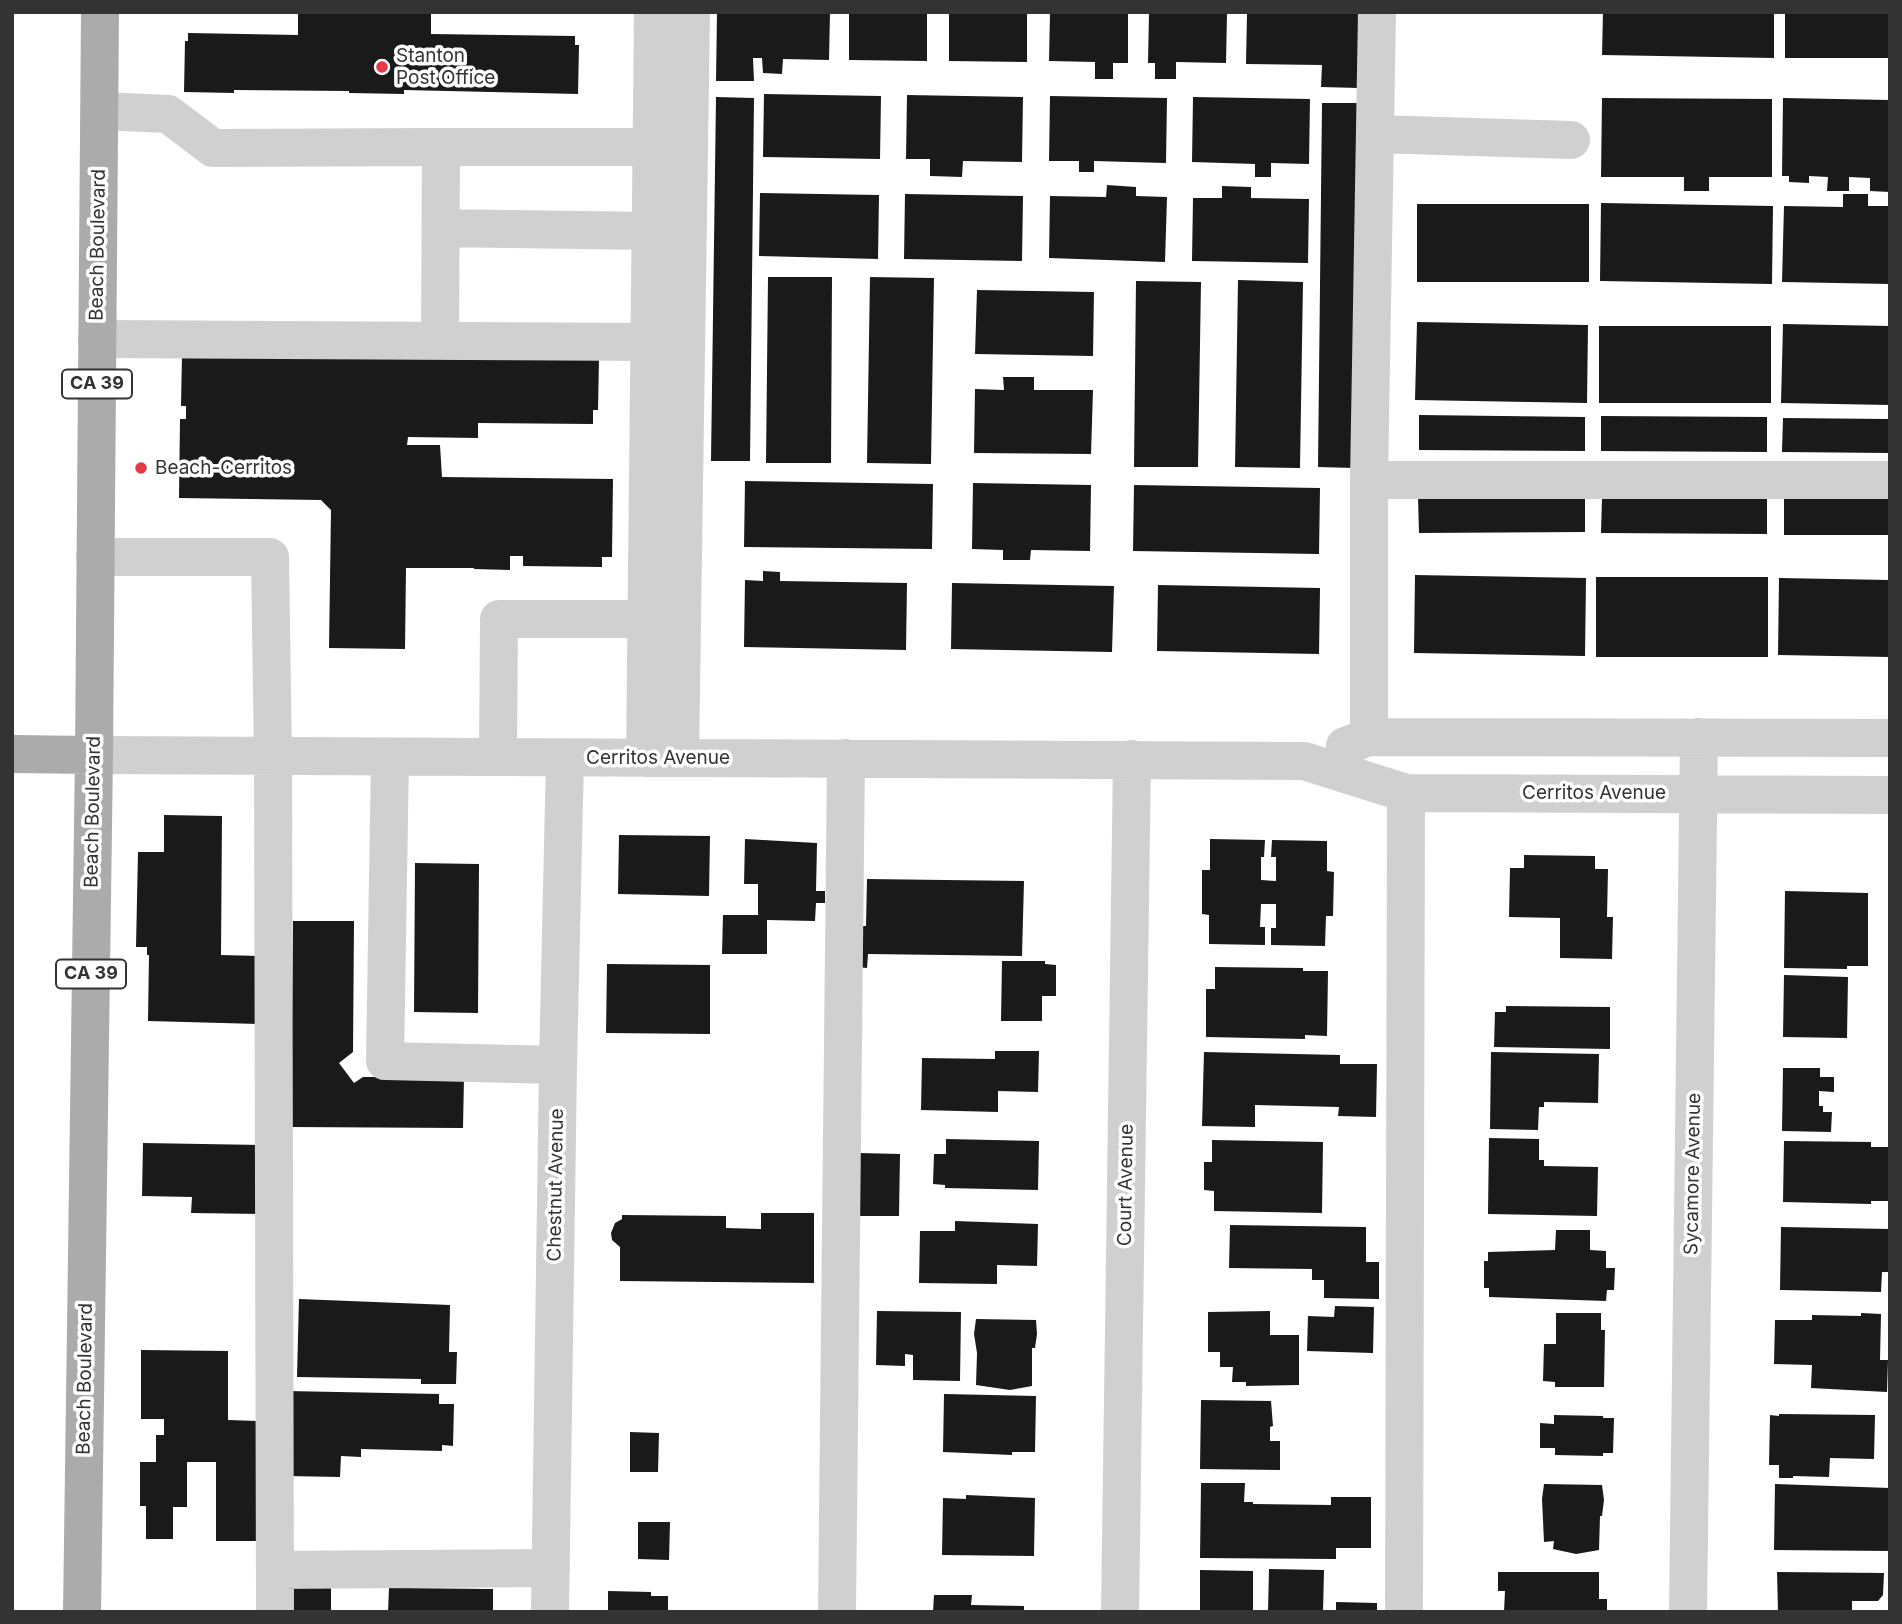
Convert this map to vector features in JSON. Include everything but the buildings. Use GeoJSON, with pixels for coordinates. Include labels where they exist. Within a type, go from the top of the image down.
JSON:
{"type":"FeatureCollection","features":[{"type":"Feature","properties":{"kind":"main road","name":"Beach Boulevard"},"geometry":{"type":"LineString","coordinates":[[82,1612],[94,755],[100,13]]}},
{"type":"Feature","properties":{"kind":"main road","name":"Cerritos Avenue"},"geometry":{"type":"LineString","coordinates":[[12,754],[94,755]]}},
{"type":"Feature","properties":{"kind":"street"},"geometry":{"type":"LineString","coordinates":[[100,13],[123,12]]}},
{"type":"Feature","properties":{"kind":"street"},"geometry":{"type":"LineString","coordinates":[[653,12],[647,620],[663,758]]}},
{"type":"Feature","properties":{"kind":"street"},"geometry":{"type":"LineString","coordinates":[[663,758],[691,12]]}},
{"type":"Feature","properties":{"kind":"street"},"geometry":{"type":"LineString","coordinates":[[1369,737],[1377,12]]}},
{"type":"Feature","properties":{"kind":"street"},"geometry":{"type":"LineString","coordinates":[[100,111],[168,114],[213,148],[652,147]]}},
{"type":"Feature","properties":{"kind":"street"},"geometry":{"type":"LineString","coordinates":[[1376,134],[1571,139]]}},
{"type":"Feature","properties":{"kind":"street"},"geometry":{"type":"LineString","coordinates":[[440,341],[441,147]]}},
{"type":"Feature","properties":{"kind":"street"},"geometry":{"type":"LineString","coordinates":[[440,228],[651,231]]}},
{"type":"Feature","properties":{"kind":"street"},"geometry":{"type":"LineString","coordinates":[[97,339],[649,342]]}},
{"type":"Feature","properties":{"kind":"street"},"geometry":{"type":"LineString","coordinates":[[1370,480],[1890,480]]}},
{"type":"Feature","properties":{"kind":"street"},"geometry":{"type":"LineString","coordinates":[[95,556],[270,557],[275,1612]]}},
{"type":"Feature","properties":{"kind":"street"},"geometry":{"type":"LineString","coordinates":[[498,757],[499,619],[647,620]]}},
{"type":"Feature","properties":{"kind":"street","name":"Cerritos Avenue"},"geometry":{"type":"LineString","coordinates":[[1304,761],[1369,737],[1890,738]]}},
{"type":"Feature","properties":{"kind":"street","name":"Sycamore Avenue"},"geometry":{"type":"LineString","coordinates":[[1688,1612],[1699,737]]}},
{"type":"Feature","properties":{"kind":"street","name":"Cerritos Avenue"},"geometry":{"type":"LineString","coordinates":[[94,755],[1304,761],[1406,793],[1890,795]]}},
{"type":"Feature","properties":{"kind":"street"},"geometry":{"type":"LineString","coordinates":[[390,757],[385,1061],[558,1065]]}},
{"type":"Feature","properties":{"kind":"street","name":"Chestnut Avenue"},"geometry":{"type":"LineString","coordinates":[[550,1612],[565,758]]}},
{"type":"Feature","properties":{"kind":"street"},"geometry":{"type":"LineString","coordinates":[[837,1612],[846,758]]}},
{"type":"Feature","properties":{"kind":"street","name":"Court Avenue"},"geometry":{"type":"LineString","coordinates":[[1120,1612],[1132,759]]}},
{"type":"Feature","properties":{"kind":"street"},"geometry":{"type":"LineString","coordinates":[[1404,1612],[1406,793]]}},
{"type":"Feature","properties":{"kind":"street"},"geometry":{"type":"LineString","coordinates":[[275,1570],[551,1568]]}},
{"type":"Feature","properties":{"kind":"place","name":"Stanton Post Office"},"geometry":{"type":"Point","coordinates":[382,67]}},
{"type":"Feature","properties":{"kind":"place","name":"Beach-Cerritos"},"geometry":{"type":"Point","coordinates":[141,468]}}]}
